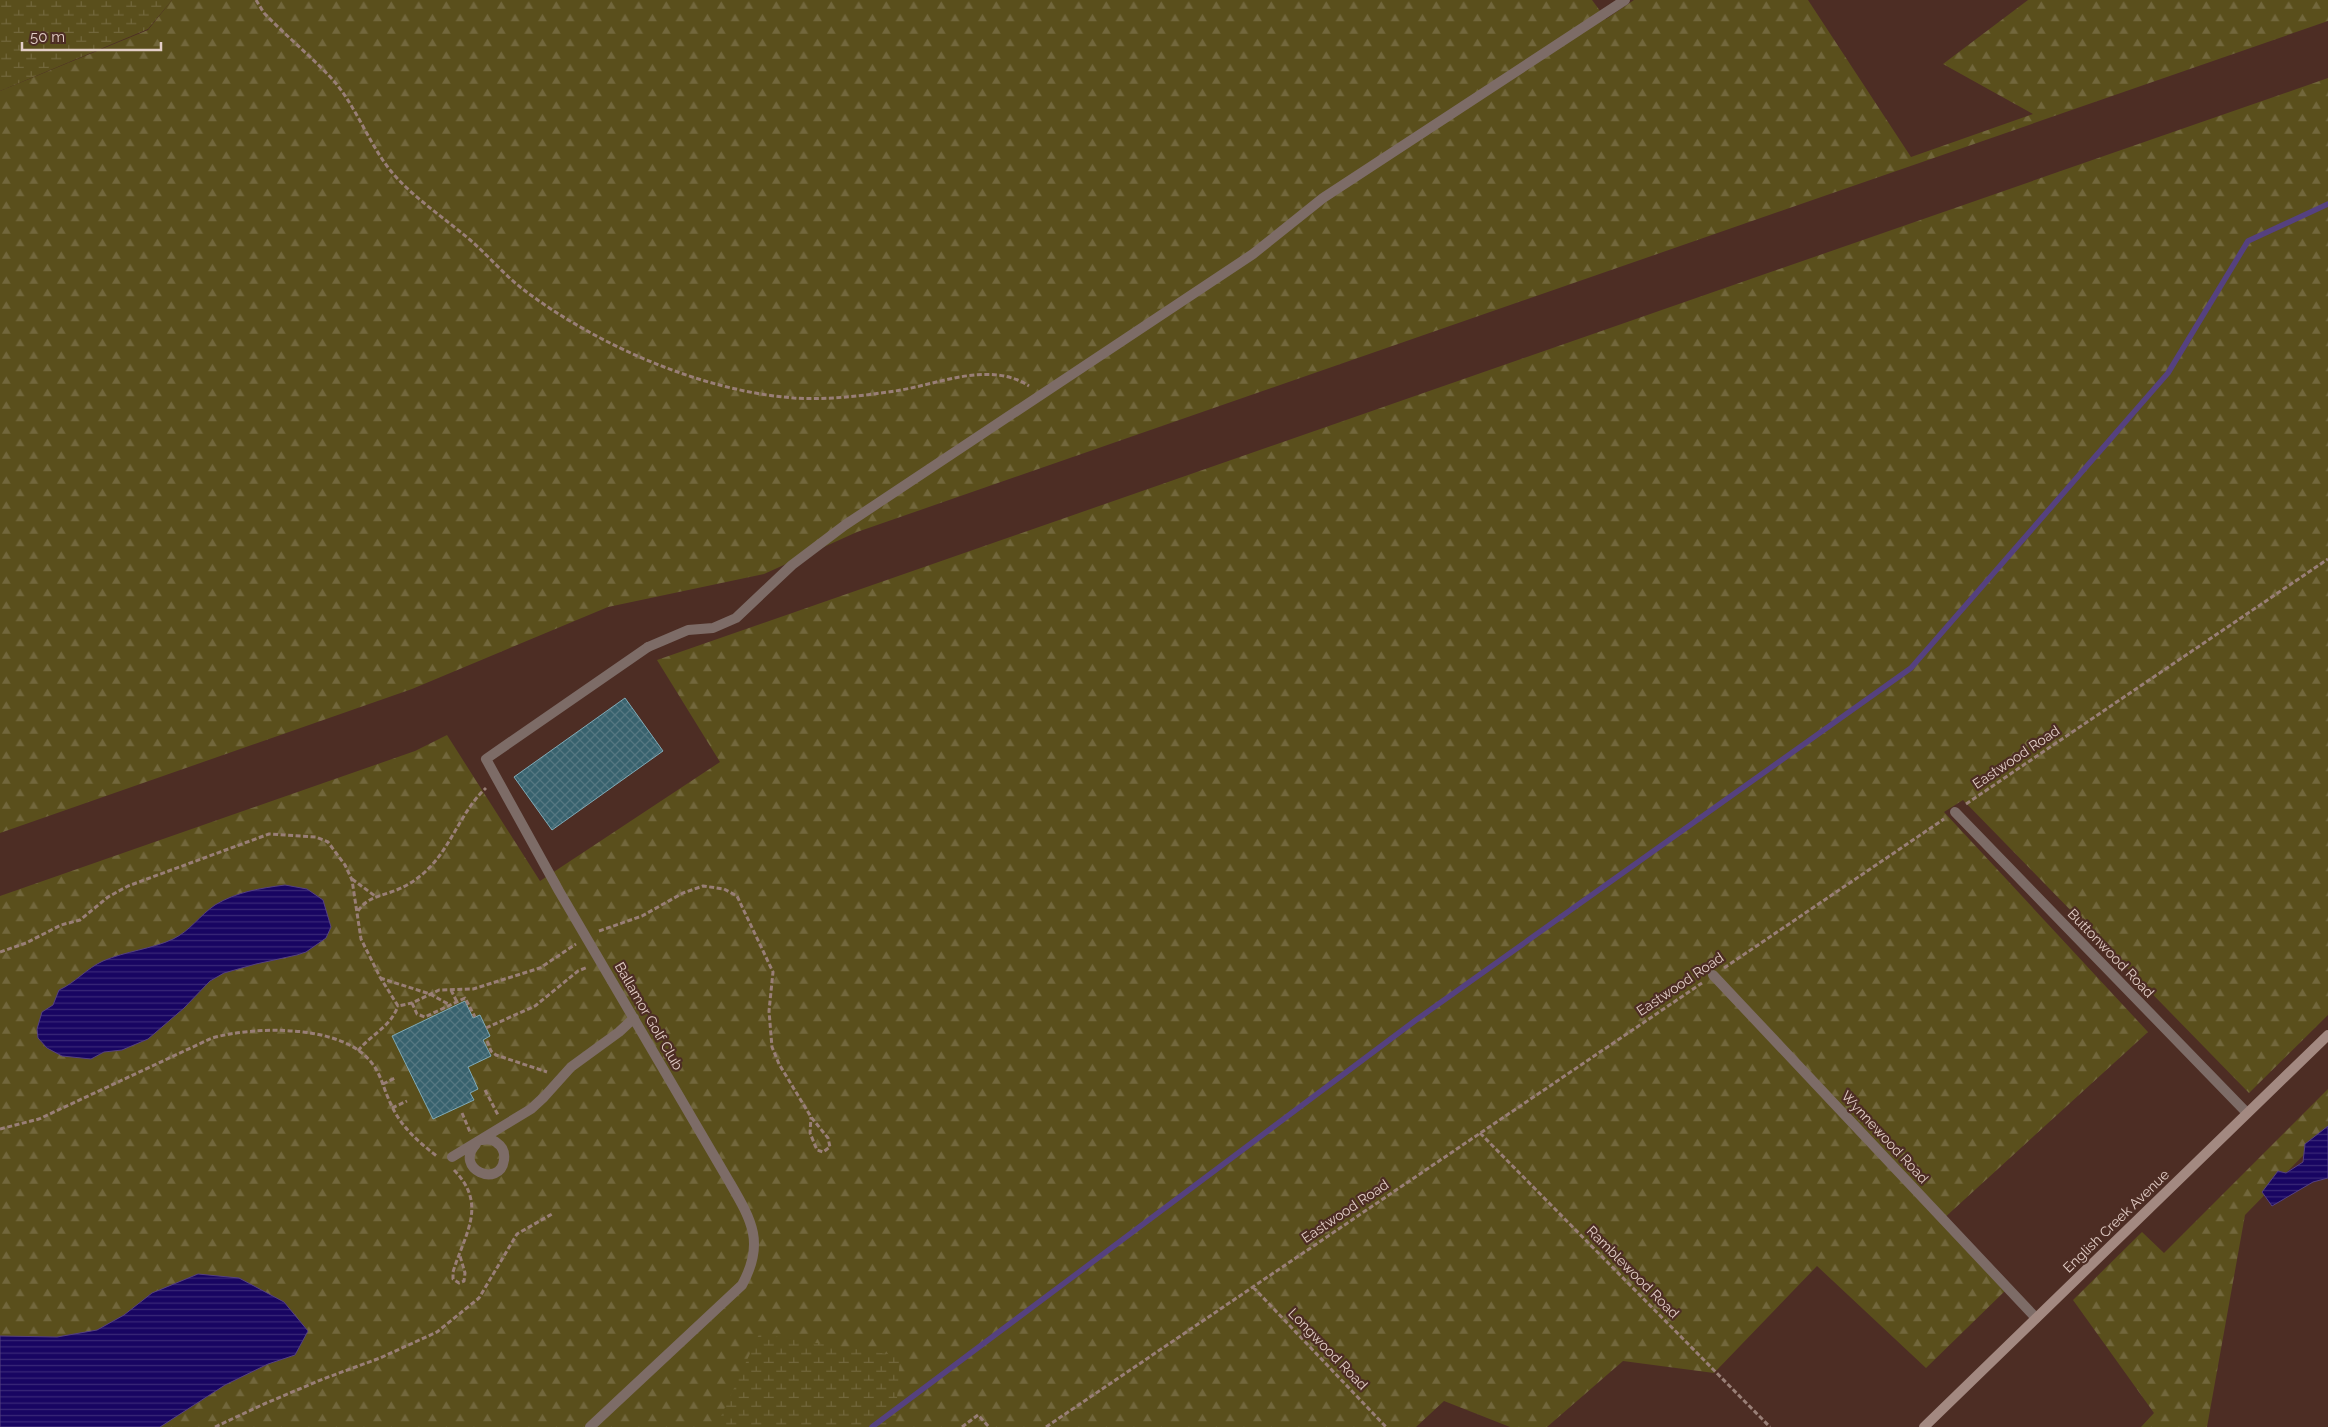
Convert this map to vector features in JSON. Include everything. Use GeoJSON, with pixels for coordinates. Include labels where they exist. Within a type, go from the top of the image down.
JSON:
{"type":"FeatureCollection","features":[{"type":"Feature","properties":{"kind":"main road","name":"English Creek Avenue"},"geometry":{"type":"LineString","coordinates":[[1924,1427],[2328,1035]]}},
{"type":"Feature","properties":{"kind":"street"},"geometry":{"type":"LineString","coordinates":[[1040,394],[1253,254],[1323,198],[1625,0]]}},
{"type":"Feature","properties":{"kind":"street","name":"Ballamor Golf Club"},"geometry":{"type":"LineString","coordinates":[[590,1427],[742,1285],[752,1263],[755,1248],[752,1226],[748,1215],[486,759],[648,647],[688,630],[713,628],[736,618],[792,565],[838,531],[1040,394]]}},
{"type":"Feature","properties":{"kind":"street","name":"Buttonwood Road"},"geometry":{"type":"LineString","coordinates":[[1955,812],[2247,1113]]}},
{"type":"Feature","properties":{"kind":"street","name":"Wynnewood Road"},"geometry":{"type":"LineString","coordinates":[[1713,975],[2036,1318]]}},
{"type":"Feature","properties":{"kind":"street"},"geometry":{"type":"LineString","coordinates":[[449,1162],[539,1103],[572,1066],[619,1032],[634,1018]]}},
{"type":"Feature","properties":{"kind":"path"},"geometry":{"type":"LineString","coordinates":[[256,0],[264,13],[334,81],[390,169],[402,182],[473,243],[522,289],[585,331],[660,365],[702,379],[746,391],[792,398],[836,399],[897,391],[979,374],[1009,375],[1040,394]]}},
{"type":"Feature","properties":{"kind":"path","name":"Eastwood Road"},"geometry":{"type":"LineString","coordinates":[[1046,1427],[2328,559]]}},
{"type":"Feature","properties":{"kind":"path"},"geometry":{"type":"LineString","coordinates":[[358,912],[362,906],[376,896],[406,886],[427,870],[448,844],[470,806],[497,779]]}},
{"type":"Feature","properties":{"kind":"path"},"geometry":{"type":"LineString","coordinates":[[0,952],[26,943],[60,925],[80,920],[108,897],[128,886],[269,834],[316,836],[328,842],[337,852],[351,878],[361,939],[380,978],[398,1006]]}},
{"type":"Feature","properties":{"kind":"path"},"geometry":{"type":"LineString","coordinates":[[351,878],[376,896]]}},
{"type":"Feature","properties":{"kind":"path"},"geometry":{"type":"LineString","coordinates":[[398,1006],[412,1003],[440,990],[473,989],[540,968],[586,935],[642,916],[683,893],[703,886],[724,889],[737,896],[773,972],[768,1011],[772,1047],[779,1064],[811,1117],[828,1138],[830,1147],[824,1152],[818,1150],[810,1132],[811,1117]]}},
{"type":"Feature","properties":{"kind":"path"},"geometry":{"type":"LineString","coordinates":[[486,1028],[535,1006],[586,966],[606,969]]}},
{"type":"Feature","properties":{"kind":"path"},"geometry":{"type":"LineString","coordinates":[[380,978],[430,994],[450,1005]]}},
{"type":"Feature","properties":{"kind":"path"},"geometry":{"type":"LineString","coordinates":[[451,990],[457,1002]]}},
{"type":"Feature","properties":{"kind":"path"},"geometry":{"type":"LineString","coordinates":[[412,1003],[420,1017],[464,998],[475,1017]]}},
{"type":"Feature","properties":{"kind":"path"},"geometry":{"type":"LineString","coordinates":[[358,1051],[390,1023],[398,1006]]}},
{"type":"Feature","properties":{"kind":"path"},"geometry":{"type":"LineString","coordinates":[[0,1129],[39,1119],[162,1063],[197,1044],[233,1032],[257,1029],[317,1035],[341,1042],[358,1051],[370,1061],[380,1075],[392,1108],[407,1130],[449,1162],[462,1178],[471,1193],[473,1204],[460,1256],[453,1272],[453,1279],[458,1283],[464,1281],[466,1273],[460,1256]]}},
{"type":"Feature","properties":{"kind":"path"},"geometry":{"type":"LineString","coordinates":[[486,1041],[491,1051],[496,1055],[546,1070],[557,1081]]}},
{"type":"Feature","properties":{"kind":"path"},"geometry":{"type":"LineString","coordinates":[[383,1084],[396,1078]]}},
{"type":"Feature","properties":{"kind":"path"},"geometry":{"type":"LineString","coordinates":[[484,1090],[504,1126]]}},
{"type":"Feature","properties":{"kind":"path"},"geometry":{"type":"LineString","coordinates":[[392,1108],[407,1101]]}},
{"type":"Feature","properties":{"kind":"path","name":"Ramblewood Road"},"geometry":{"type":"LineString","coordinates":[[1480,1133],[1770,1427]]}},
{"type":"Feature","properties":{"kind":"path"},"geometry":{"type":"LineString","coordinates":[[215,1427],[264,1404],[380,1358],[437,1332],[479,1298],[517,1234],[552,1214]]}},
{"type":"Feature","properties":{"kind":"path","name":"Longwood Road"},"geometry":{"type":"LineString","coordinates":[[1253,1287],[1386,1427]]}},
{"type":"Feature","properties":{"kind":"path"},"geometry":{"type":"LineString","coordinates":[[962,1427],[978,1415],[989,1427]]}},
{"type":"Feature","properties":{"kind":"green space"},"geometry":{"type":"Polygon","coordinates":[[[0,0],[172,0],[148,29],[0,91],[0,0]]]}},
{"type":"Feature","properties":{"kind":"green space"},"geometry":{"type":"Polygon","coordinates":[[[172,0],[1592,0],[1606,19],[1634,0],[1808,0],[1911,157],[2033,114],[1943,64],[2028,0],[2328,0],[2328,21],[857,532],[764,574],[608,607],[412,689],[0,833],[0,91],[148,30],[172,0]]]}},
{"type":"Feature","properties":{"kind":"green space"},"geometry":{"type":"Polygon","coordinates":[[[2328,78],[2328,1015],[2249,1093],[1963,800],[1944,812],[2148,1032],[1942,1220],[2008,1288],[1926,1368],[1817,1266],[1714,1373],[1623,1361],[1547,1427],[1510,1427],[1444,1401],[1416,1427],[0,1427],[0,896],[415,751],[447,735],[540,881],[720,762],[657,660],[2328,78]]]}},
{"type":"Feature","properties":{"kind":"green space"},"geometry":{"type":"Polygon","coordinates":[[[2328,1089],[2328,1130],[2245,1215],[2207,1427],[2141,1427],[2154,1413],[2073,1300],[2142,1232],[2164,1253],[2328,1089]]]}},
{"type":"Feature","properties":{"kind":"green space"},"geometry":{"type":"Polygon","coordinates":[[[759,1334],[900,1356],[895,1427],[716,1427],[759,1334]]]}},
{"type":"Feature","properties":{"kind":"shaded area"},"geometry":{"type":"Polygon","coordinates":[[[285,885],[307,889],[323,900],[331,927],[326,938],[306,952],[224,973],[210,981],[184,1008],[148,1039],[122,1050],[104,1052],[91,1059],[62,1056],[47,1048],[38,1038],[37,1029],[42,1012],[53,1005],[59,990],[97,964],[179,936],[204,913],[231,897],[258,889],[285,885]]]}},
{"type":"Feature","properties":{"kind":"shaded area"},"geometry":{"type":"Polygon","coordinates":[[[2328,1126],[2328,1178],[2313,1182],[2272,1206],[2262,1192],[2278,1171],[2286,1173],[2303,1162],[2305,1144],[2328,1126]]]}},
{"type":"Feature","properties":{"kind":"shaded area"},"geometry":{"type":"Polygon","coordinates":[[[198,1274],[239,1278],[284,1302],[308,1331],[295,1355],[268,1364],[225,1385],[160,1427],[0,1427],[0,1336],[57,1337],[97,1330],[124,1315],[152,1293],[198,1274]]]}},
{"type":"Feature","properties":{"kind":"building"},"geometry":{"type":"Polygon","coordinates":[[[625,698],[663,751],[552,830],[514,777],[625,698]]]}},
{"type":"Feature","properties":{"kind":"building"},"geometry":{"type":"Polygon","coordinates":[[[465,1001],[473,1018],[480,1015],[490,1036],[483,1040],[491,1056],[468,1067],[478,1089],[470,1093],[474,1100],[433,1119],[392,1036],[465,1001]]]}},
{"type":"Feature","properties":{"kind":"waterway"},"geometry":{"type":"LineString","coordinates":[[872,1427],[1416,1020],[1911,668],[2168,373],[2248,241],[2328,204]]}}]}
